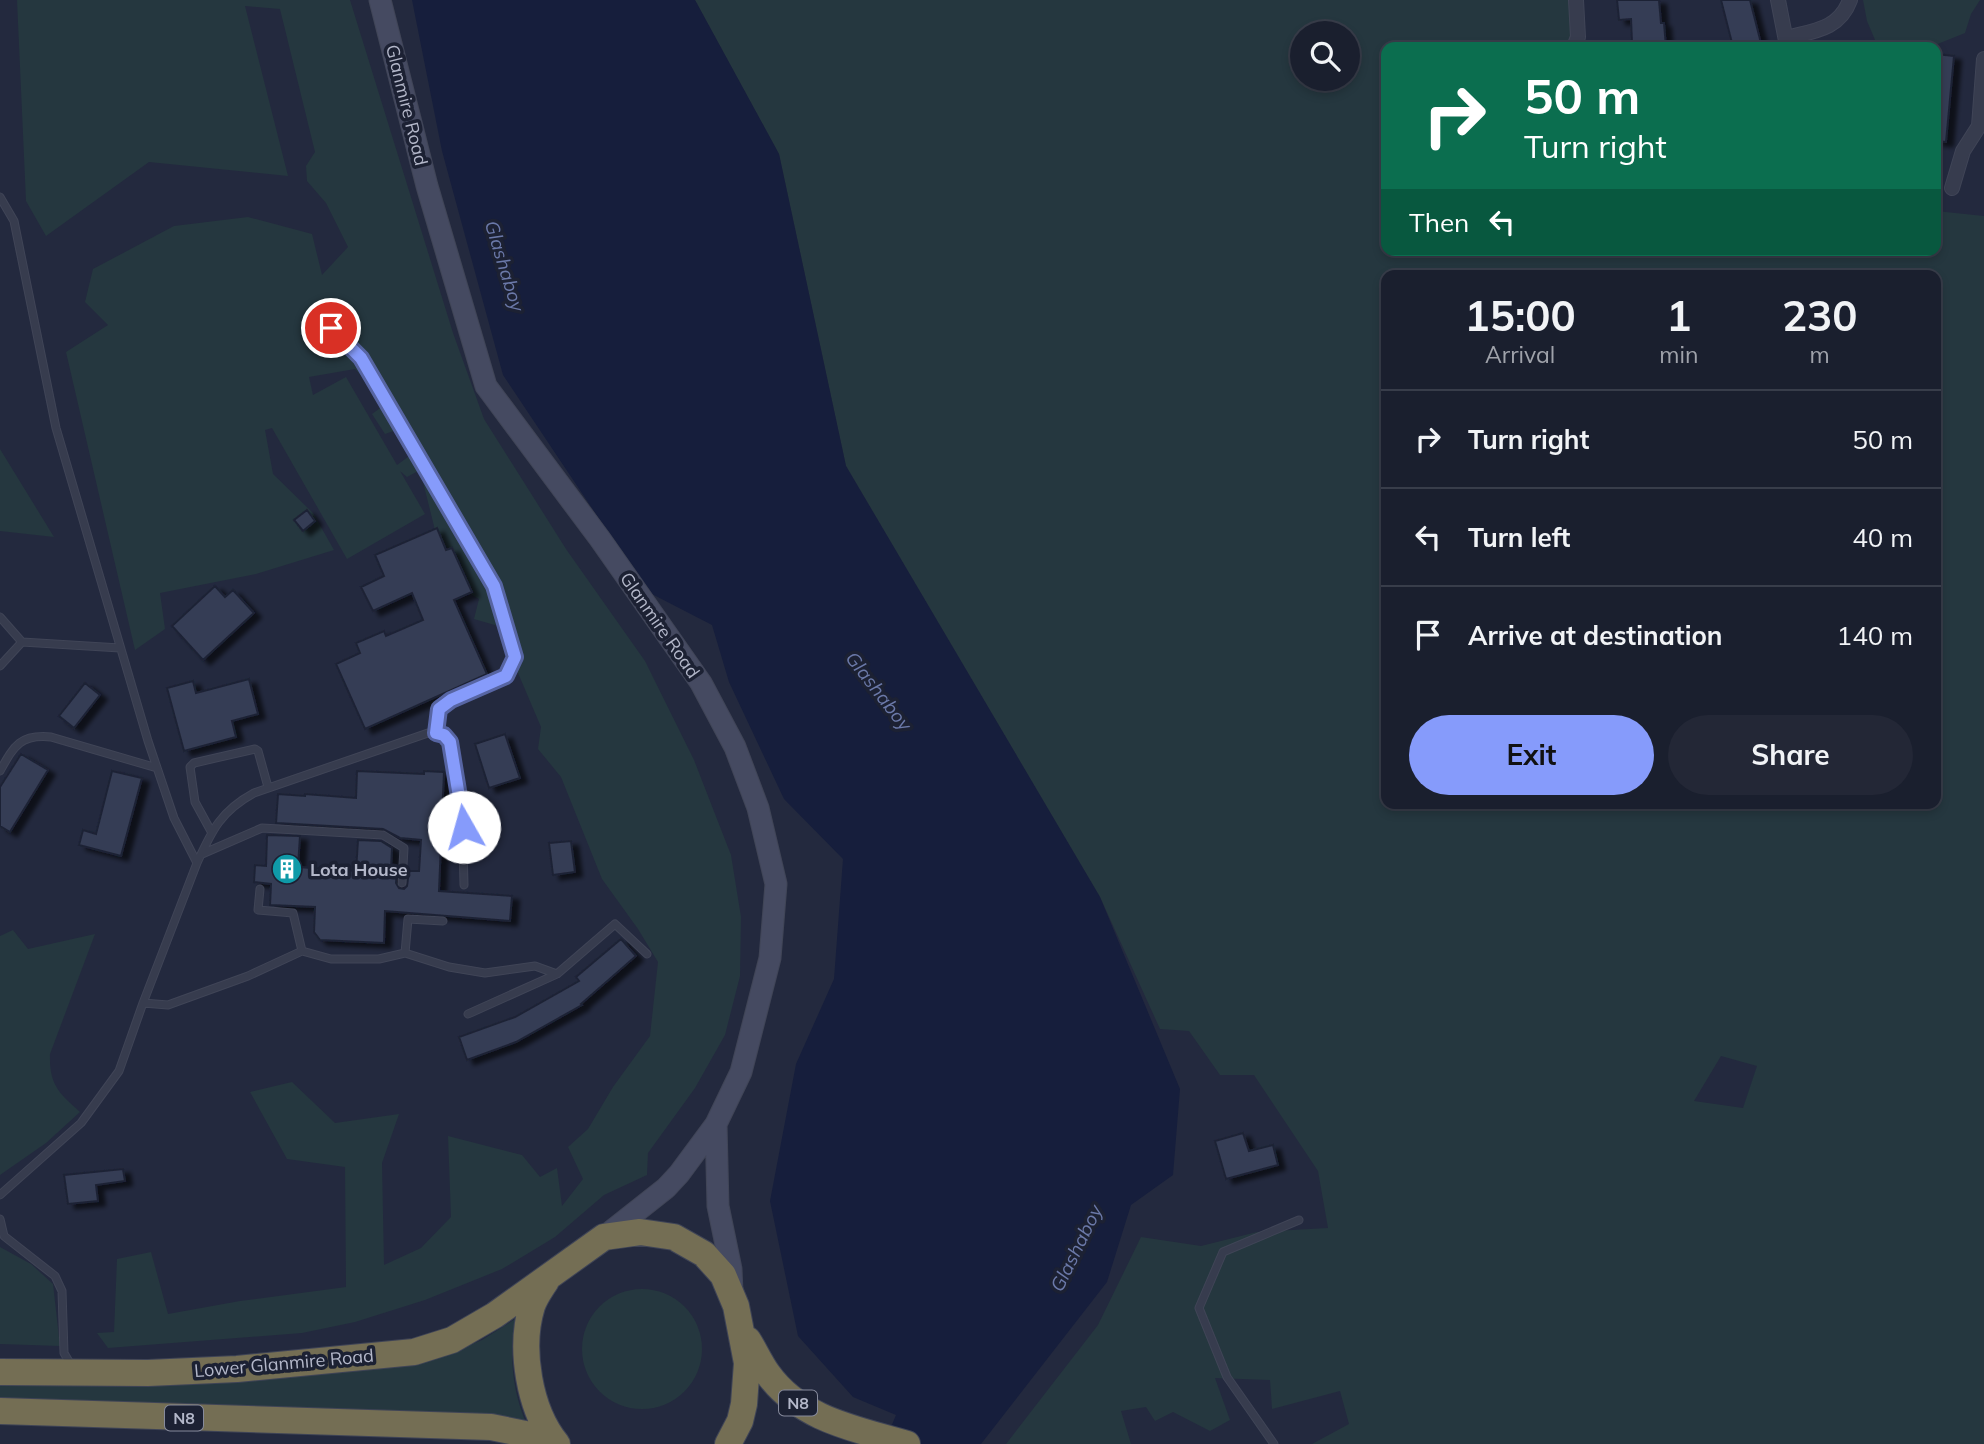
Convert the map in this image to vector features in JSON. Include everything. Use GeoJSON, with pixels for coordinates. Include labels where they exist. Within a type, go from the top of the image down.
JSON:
{"type":"FeatureCollection","features":[{"type":"Feature","properties":{"kind":"highway","name":"N8"},"geometry":{"type":"LineString","coordinates":[[557,1444],[548,1433],[536,1402],[528,1365],[527,1332],[533,1304],[548,1279],[604,1237],[640,1232],[674,1237],[704,1254],[723,1275],[733,1297],[742,1330],[747,1363],[747,1388],[740,1421],[728,1444]]}},
{"type":"Feature","properties":{"kind":"highway","name":"Lower Glanmire Road"},"geometry":{"type":"LineString","coordinates":[[0,1372],[148,1373],[237,1369],[414,1352],[452,1340],[548,1279]]}},
{"type":"Feature","properties":{"kind":"highway","name":"N8"},"geometry":{"type":"LineString","coordinates":[[742,1330],[768,1375],[796,1402],[833,1423],[895,1440]]}},
{"type":"Feature","properties":{"kind":"highway","name":"N8"},"geometry":{"type":"LineString","coordinates":[[0,1411],[491,1427],[535,1436],[550,1444]]}},
{"type":"Feature","properties":{"kind":"main road","name":"Glanmire Road"},"geometry":{"type":"LineString","coordinates":[[380,0],[427,186],[486,386],[701,683],[735,747],[758,808],[776,884],[770,958],[741,1072],[716,1124],[666,1188],[604,1237]]}},
{"type":"Feature","properties":{"kind":"main road"},"geometry":{"type":"LineString","coordinates":[[716,1124],[718,1206],[731,1269],[733,1297]]}},
{"type":"Feature","properties":{"kind":"street"},"geometry":{"type":"LineString","coordinates":[[1576,0],[1576,42]]}},
{"type":"Feature","properties":{"kind":"street"},"geometry":{"type":"LineString","coordinates":[[1778,0],[1787,42]]}},
{"type":"Feature","properties":{"kind":"street"},"geometry":{"type":"LineString","coordinates":[[1790,42],[1831,26],[1847,8],[1850,0]]}},
{"type":"Feature","properties":{"kind":"street"},"geometry":{"type":"LineString","coordinates":[[1952,188],[1964,152],[1981,128],[1984,59]]}},
{"type":"Feature","properties":{"kind":"lane"},"geometry":{"type":"LineString","coordinates":[[0,197],[14,220],[56,428],[120,648],[174,818],[197,863]]}},
{"type":"Feature","properties":{"kind":"lane"},"geometry":{"type":"LineString","coordinates":[[331,328],[361,358],[494,586],[515,657],[506,676],[451,700],[439,709],[436,733]]}},
{"type":"Feature","properties":{"kind":"lane"},"geometry":{"type":"LineString","coordinates":[[0,617],[22,642],[120,648]]}},
{"type":"Feature","properties":{"kind":"lane"},"geometry":{"type":"LineString","coordinates":[[0,666],[22,642]]}},
{"type":"Feature","properties":{"kind":"lane"},"geometry":{"type":"LineString","coordinates":[[1,1196],[81,1123],[119,1071],[197,863],[220,818],[229,809],[268,787],[428,733],[444,735],[450,742],[464,827],[464,885]]}},
{"type":"Feature","properties":{"kind":"lane"},"geometry":{"type":"LineString","coordinates":[[0,771],[16,745],[36,736],[51,737],[157,768]]}},
{"type":"Feature","properties":{"kind":"lane"},"geometry":{"type":"LineString","coordinates":[[212,833],[195,802],[190,767],[255,748],[268,787]]}},
{"type":"Feature","properties":{"kind":"lane"},"geometry":{"type":"LineString","coordinates":[[201,854],[262,828],[383,835],[404,848],[402,883]]}},
{"type":"Feature","properties":{"kind":"lane"},"geometry":{"type":"LineString","coordinates":[[260,889],[258,910],[293,913],[302,951]]}},
{"type":"Feature","properties":{"kind":"lane"},"geometry":{"type":"LineString","coordinates":[[405,953],[408,919],[443,921]]}},
{"type":"Feature","properties":{"kind":"lane"},"geometry":{"type":"LineString","coordinates":[[468,1014],[557,974],[615,924],[647,954]]}},
{"type":"Feature","properties":{"kind":"lane"},"geometry":{"type":"LineString","coordinates":[[143,1003],[168,1005],[248,976],[302,951],[331,959],[379,959],[405,953],[449,967],[485,973],[535,966],[557,974]]}},
{"type":"Feature","properties":{"kind":"lane"},"geometry":{"type":"LineString","coordinates":[[0,1219],[2,1235],[55,1276],[62,1291],[64,1353],[75,1371]]}},
{"type":"Feature","properties":{"kind":"lane"},"geometry":{"type":"LineString","coordinates":[[1274,1444],[1227,1377],[1199,1308],[1223,1252],[1299,1220]]}},
{"type":"Feature","properties":{"kind":"shaded area"},"geometry":{"type":"Polygon","coordinates":[[[17,0],[350,0],[453,333],[484,419],[566,549],[645,661],[694,760],[731,855],[741,917],[740,976],[725,1035],[695,1088],[648,1153],[647,1175],[604,1195],[555,1237],[502,1269],[425,1300],[355,1322],[302,1333],[108,1348],[97,1333],[114,1332],[117,1259],[151,1252],[168,1314],[346,1287],[345,1167],[287,1159],[250,1092],[292,1082],[335,1123],[399,1114],[382,1163],[384,1265],[421,1248],[451,1217],[448,1136],[522,1155],[540,1177],[557,1168],[562,1206],[583,1179],[568,1147],[588,1129],[613,1087],[650,1036],[658,962],[602,879],[561,777],[538,749],[541,727],[498,626],[474,619],[479,599],[457,586],[464,572],[436,534],[420,470],[407,477],[400,471],[425,514],[347,559],[272,428],[265,430],[273,474],[313,513],[334,550],[256,574],[160,593],[165,629],[135,650],[66,352],[108,325],[85,302],[93,269],[174,226],[248,217],[312,234],[322,275],[348,247],[326,203],[307,181],[306,166],[315,152],[280,9],[245,6],[288,176],[149,162],[46,236],[26,201],[17,0]],[[355,369],[309,377],[313,395],[346,377],[397,465],[412,454],[405,427],[385,434],[372,414],[387,403],[355,369]]]}},
{"type":"Feature","properties":{"kind":"shaded area"},"geometry":{"type":"Polygon","coordinates":[[[695,0],[1575,0],[1571,42],[1381,42],[1381,256],[1941,256],[1941,212],[1984,216],[1984,1444],[1312,1444],[1349,1424],[1340,1391],[1272,1409],[1270,1380],[1215,1378],[1230,1420],[1210,1431],[1173,1412],[1155,1421],[1146,1407],[1121,1411],[1131,1444],[1006,1444],[1098,1325],[1141,1237],[1201,1246],[1257,1232],[1328,1228],[1318,1171],[1254,1075],[1220,1075],[1189,1031],[1160,1029],[1100,897],[846,466],[779,154],[695,0]],[[1721,1056],[1694,1101],[1743,1108],[1757,1066],[1721,1056]]]}},
{"type":"Feature","properties":{"kind":"shaded area"},"geometry":{"type":"Polygon","coordinates":[[[1863,0],[1980,0],[1971,14],[1965,33],[1941,43],[1876,42],[1867,21],[1863,0]]]}},
{"type":"Feature","properties":{"kind":"shaded area"},"geometry":{"type":"Polygon","coordinates":[[[0,449],[54,537],[0,531],[0,449]]]}},
{"type":"Feature","properties":{"kind":"shaded area"},"geometry":{"type":"Polygon","coordinates":[[[13,930],[28,949],[95,934],[50,1054],[51,1073],[57,1088],[80,1112],[46,1143],[0,1175],[0,936],[13,930]]]}},
{"type":"Feature","properties":{"kind":"shaded area"},"geometry":{"type":"Polygon","coordinates":[[[0,1247],[31,1264],[53,1284],[60,1346],[0,1344],[0,1247]]]}},
{"type":"Feature","properties":{"kind":"shaded area"},"geometry":{"type":"Polygon","coordinates":[[[642,1289],[665,1293],[685,1306],[698,1326],[702,1349],[698,1372],[685,1392],[665,1405],[642,1409],[619,1405],[599,1392],[586,1372],[582,1349],[586,1326],[599,1306],[619,1293],[642,1289]]]}},
{"type":"Feature","properties":{"kind":"shaded area"},"geometry":{"type":"Polygon","coordinates":[[[515,1319],[513,1373],[527,1425],[0,1401],[0,1386],[189,1385],[397,1367],[438,1358],[482,1340],[515,1319]]]}},
{"type":"Feature","properties":{"kind":"water","name":"Glashaboy"},"geometry":{"type":"Polygon","coordinates":[[[412,0],[695,0],[779,154],[846,466],[1100,897],[1180,1089],[1173,1175],[1131,1205],[1107,1282],[981,1444],[884,1444],[896,1415],[853,1397],[798,1336],[770,1201],[796,1064],[834,979],[843,859],[784,799],[729,682],[712,625],[648,592],[503,375],[442,151],[412,0]]]}},
{"type":"Feature","properties":{"kind":"building"},"geometry":{"type":"Polygon","coordinates":[[[1617,0],[1659,0],[1666,42],[1632,42],[1631,19],[1619,20],[1617,0]]]}},
{"type":"Feature","properties":{"kind":"building"},"geometry":{"type":"Polygon","coordinates":[[[1721,0],[1750,0],[1761,42],[1732,42],[1721,0]]]}},
{"type":"Feature","properties":{"kind":"building"},"geometry":{"type":"Polygon","coordinates":[[[1941,55],[1954,56],[1946,142],[1941,142],[1941,55]]]}},
{"type":"Feature","properties":{"kind":"building"},"geometry":{"type":"Polygon","coordinates":[[[307,510],[315,521],[303,531],[294,520],[307,510]]]}},
{"type":"Feature","properties":{"kind":"building"},"geometry":{"type":"Polygon","coordinates":[[[437,528],[446,550],[452,548],[472,592],[454,600],[487,674],[365,729],[336,664],[360,653],[356,643],[384,631],[386,636],[423,620],[412,593],[373,611],[361,587],[384,576],[375,555],[437,528]]]}},
{"type":"Feature","properties":{"kind":"building"},"geometry":{"type":"Polygon","coordinates":[[[215,586],[225,597],[233,590],[254,613],[203,660],[172,626],[215,586]]]}},
{"type":"Feature","properties":{"kind":"building"},"geometry":{"type":"Polygon","coordinates":[[[249,679],[258,714],[232,721],[236,737],[184,751],[167,688],[193,681],[196,693],[249,679]]]}},
{"type":"Feature","properties":{"kind":"building"},"geometry":{"type":"Polygon","coordinates":[[[85,683],[100,695],[74,728],[59,716],[85,683]]]}},
{"type":"Feature","properties":{"kind":"building"},"geometry":{"type":"Polygon","coordinates":[[[505,734],[520,778],[489,788],[475,744],[505,734]]]}},
{"type":"Feature","properties":{"kind":"building"},"geometry":{"type":"Polygon","coordinates":[[[21,754],[48,770],[10,832],[0,826],[0,787],[21,754]]]}},
{"type":"Feature","properties":{"kind":"building"},"geometry":{"type":"Polygon","coordinates":[[[112,771],[142,778],[121,856],[79,845],[83,830],[96,834],[112,771]]]}},
{"type":"Feature","properties":{"kind":"building","name":"Lota House"},"geometry":{"type":"Polygon","coordinates":[[[357,771],[424,774],[424,771],[444,772],[439,891],[512,896],[510,921],[385,911],[384,943],[320,940],[314,932],[315,907],[270,905],[271,884],[254,882],[255,865],[266,866],[267,835],[300,836],[298,867],[356,871],[358,840],[381,841],[392,848],[391,870],[397,870],[396,883],[399,888],[404,889],[407,886],[409,871],[419,871],[421,840],[400,838],[383,829],[276,823],[278,794],[356,798],[357,771]]]}},
{"type":"Feature","properties":{"kind":"building"},"geometry":{"type":"Polygon","coordinates":[[[571,841],[575,872],[553,875],[549,843],[571,841]]]}},
{"type":"Feature","properties":{"kind":"building"},"geometry":{"type":"Polygon","coordinates":[[[621,939],[636,956],[582,1005],[516,1042],[467,1060],[459,1037],[515,1017],[579,981],[576,977],[621,939]]]}},
{"type":"Feature","properties":{"kind":"building"},"geometry":{"type":"Polygon","coordinates":[[[1243,1133],[1249,1151],[1273,1145],[1278,1165],[1226,1179],[1215,1141],[1243,1133]]]}},
{"type":"Feature","properties":{"kind":"building"},"geometry":{"type":"Polygon","coordinates":[[[123,1169],[125,1181],[96,1185],[98,1201],[68,1204],[64,1175],[123,1169]]]}},
{"type":"Feature","properties":{"kind":"place","name":"Lota House"},"geometry":{"type":"Point","coordinates":[287,869]}},
{"type":"Feature","properties":{"kind":"route"},"geometry":{"type":"LineString","coordinates":[[331,328],[361,358],[494,586],[515,657],[506,676],[451,700],[439,709],[436,733],[444,735],[450,742],[464,827]]}}]}
